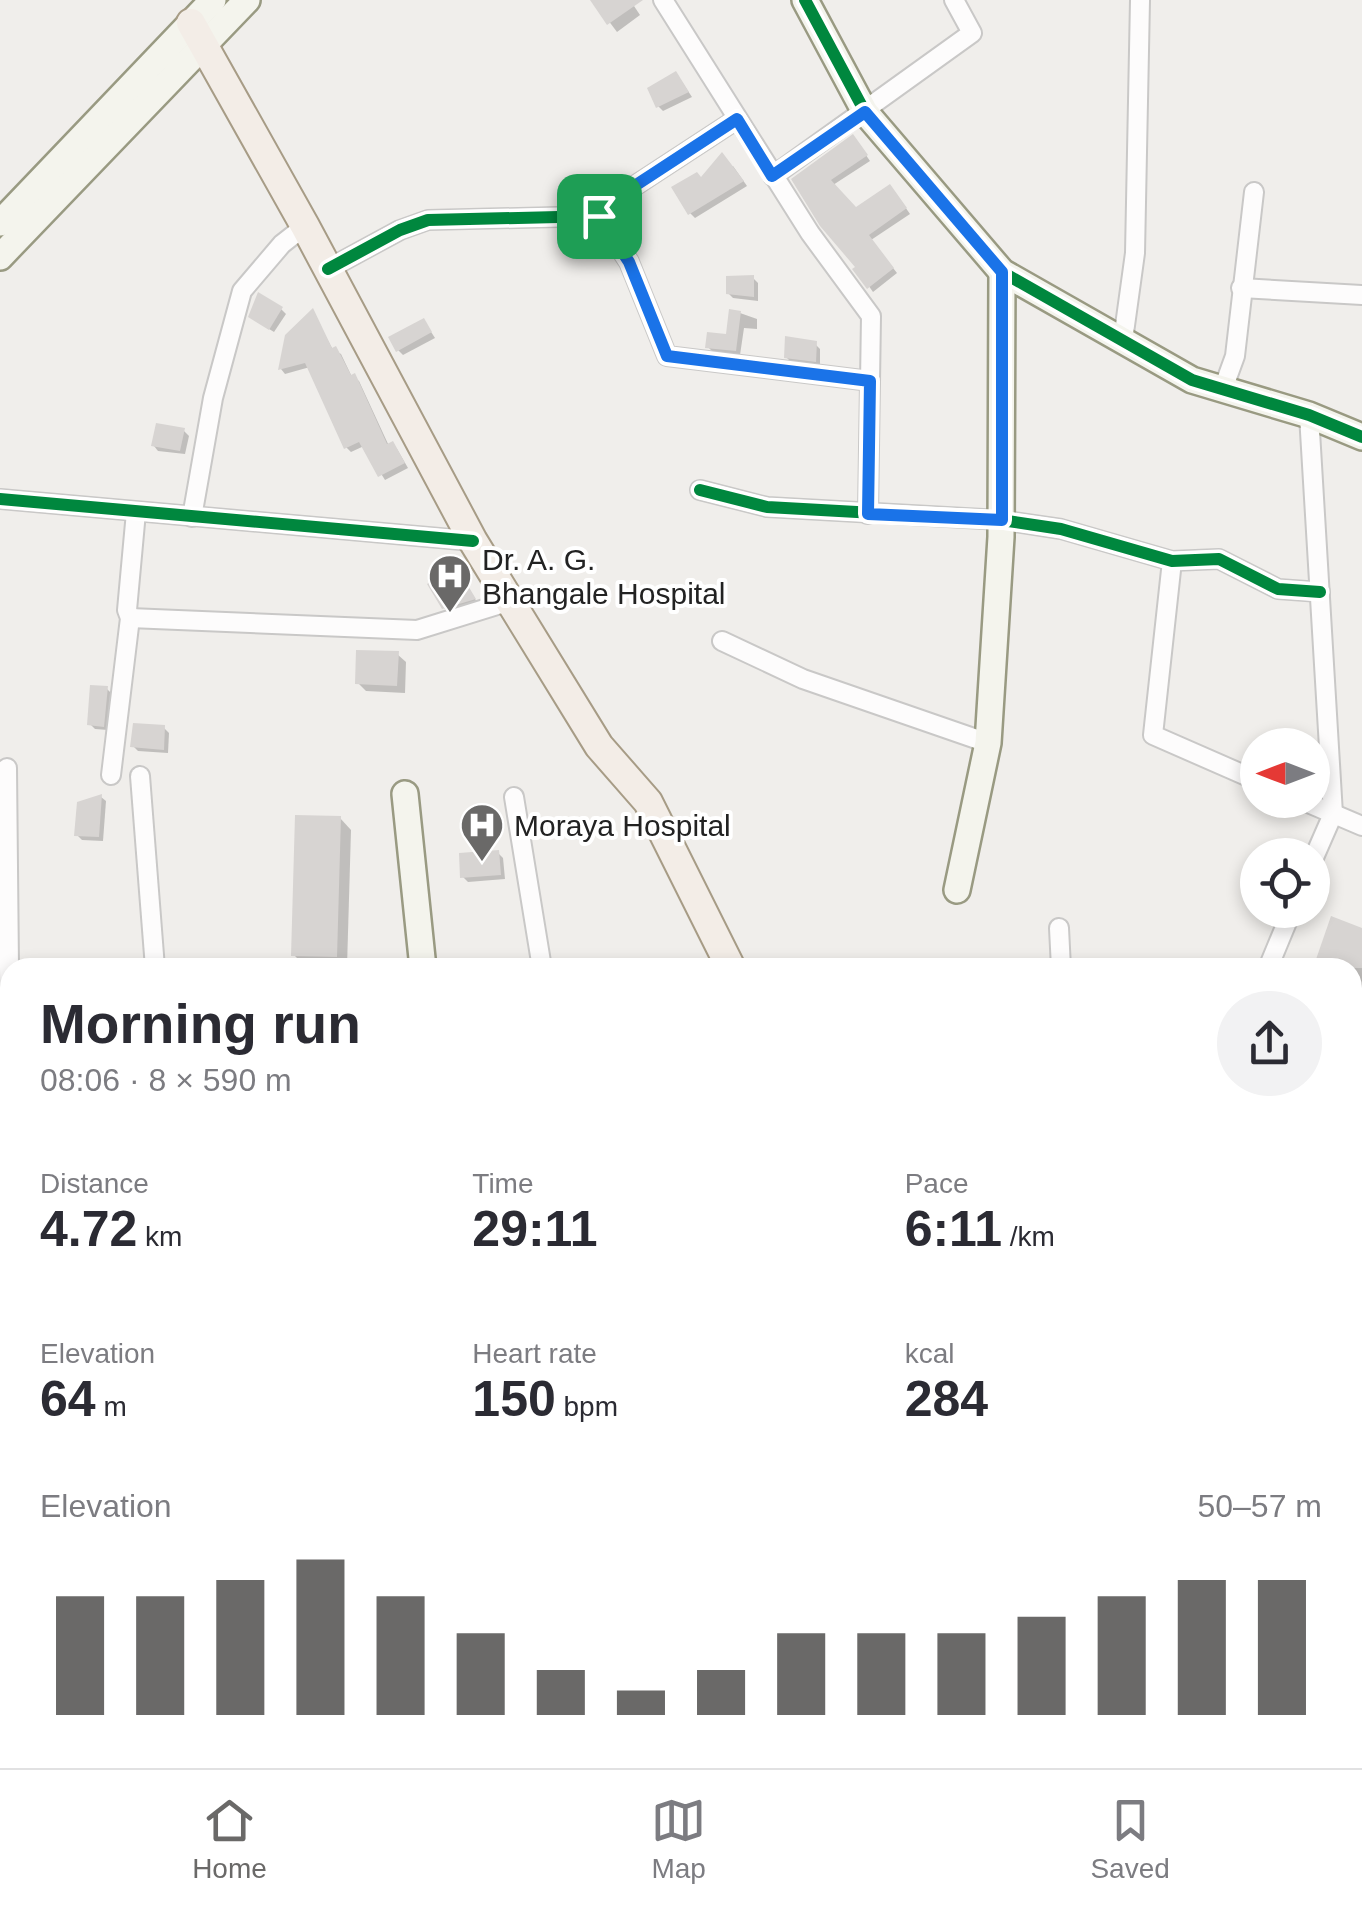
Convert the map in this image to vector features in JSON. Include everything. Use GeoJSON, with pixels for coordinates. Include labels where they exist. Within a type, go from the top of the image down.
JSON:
{"type":"FeatureCollection","features":[{"type":"Feature","properties":{"kind":"main road"},"geometry":{"type":"LineString","coordinates":[[197,33],[473,541],[598,746],[648,802],[726,958]]}},
{"type":"Feature","properties":{"kind":"street"},"geometry":{"type":"LineString","coordinates":[[0,256],[197,33],[213,0]]}},
{"type":"Feature","properties":{"kind":"street"},"geometry":{"type":"LineString","coordinates":[[663,0],[772,176],[872,316],[868,514]]}},
{"type":"Feature","properties":{"kind":"street"},"geometry":{"type":"LineString","coordinates":[[805,0],[865,112],[1002,272],[1192,380],[1309,415],[1362,437]]}},
{"type":"Feature","properties":{"kind":"street"},"geometry":{"type":"LineString","coordinates":[[772,176],[972,33],[954,0]]}},
{"type":"Feature","properties":{"kind":"street"},"geometry":{"type":"LineString","coordinates":[[1123,340],[1135,253],[1140,0]]}},
{"type":"Feature","properties":{"kind":"street"},"geometry":{"type":"LineString","coordinates":[[0,223],[197,33],[237,2]]}},
{"type":"Feature","properties":{"kind":"street"},"geometry":{"type":"LineString","coordinates":[[599,216],[607,204],[737,119]]}},
{"type":"Feature","properties":{"kind":"street"},"geometry":{"type":"LineString","coordinates":[[1222,389],[1235,356],[1254,192]]}},
{"type":"Feature","properties":{"kind":"street"},"geometry":{"type":"LineString","coordinates":[[328,269],[400,230],[428,220],[599,216]]}},
{"type":"Feature","properties":{"kind":"street"},"geometry":{"type":"LineString","coordinates":[[599,216],[629,262],[667,356],[870,381]]}},
{"type":"Feature","properties":{"kind":"street"},"geometry":{"type":"LineString","coordinates":[[192,517],[212,398],[242,291],[282,244],[305,226]]}},
{"type":"Feature","properties":{"kind":"street"},"geometry":{"type":"LineString","coordinates":[[957,890],[988,743],[1002,520],[1002,272]]}},
{"type":"Feature","properties":{"kind":"street"},"geometry":{"type":"LineString","coordinates":[[1240,288],[1362,295]]}},
{"type":"Feature","properties":{"kind":"street"},"geometry":{"type":"LineString","coordinates":[[1309,415],[1333,814],[1322,838]]}},
{"type":"Feature","properties":{"kind":"street"},"geometry":{"type":"LineString","coordinates":[[700,490],[767,508],[1002,520],[1061,529],[1172,561],[1219,560],[1278,589],[1320,592]]}},
{"type":"Feature","properties":{"kind":"street"},"geometry":{"type":"LineString","coordinates":[[0,499],[473,541]]}},
{"type":"Feature","properties":{"kind":"street"},"geometry":{"type":"LineString","coordinates":[[111,774],[130,618],[127,610],[136,512]]}},
{"type":"Feature","properties":{"kind":"street"},"geometry":{"type":"LineString","coordinates":[[1172,561],[1154,735],[1240,773]]}},
{"type":"Feature","properties":{"kind":"street"},"geometry":{"type":"LineString","coordinates":[[130,618],[417,630],[510,602]]}},
{"type":"Feature","properties":{"kind":"street"},"geometry":{"type":"LineString","coordinates":[[722,641],[803,680],[988,743]]}},
{"type":"Feature","properties":{"kind":"street"},"geometry":{"type":"LineString","coordinates":[[7,768],[9,958]]}},
{"type":"Feature","properties":{"kind":"street"},"geometry":{"type":"LineString","coordinates":[[140,776],[155,958]]}},
{"type":"Feature","properties":{"kind":"street"},"geometry":{"type":"LineString","coordinates":[[404,794],[422,958]]}},
{"type":"Feature","properties":{"kind":"street"},"geometry":{"type":"LineString","coordinates":[[514,798],[540,958]]}},
{"type":"Feature","properties":{"kind":"street"},"geometry":{"type":"LineString","coordinates":[[1330,813],[1362,826]]}},
{"type":"Feature","properties":{"kind":"street"},"geometry":{"type":"LineString","coordinates":[[1060,928],[1061,958]]}},
{"type":"Feature","properties":{"kind":"street"},"geometry":{"type":"LineString","coordinates":[[1272,958],[1285,928]]}},
{"type":"Feature","properties":{"kind":"building"},"geometry":{"type":"Polygon","coordinates":[[[590,0],[643,0],[607,25],[590,0]]]}},
{"type":"Feature","properties":{"kind":"building"},"geometry":{"type":"Polygon","coordinates":[[[676,71],[689,92],[656,108],[647,88],[676,71]]]}},
{"type":"Feature","properties":{"kind":"building"},"geometry":{"type":"Polygon","coordinates":[[[853,134],[868,155],[831,180],[856,207],[890,184],[907,208],[869,235],[894,268],[867,289],[791,179],[853,134]]]}},
{"type":"Feature","properties":{"kind":"building"},"geometry":{"type":"Polygon","coordinates":[[[722,152],[744,181],[688,215],[671,187],[697,172],[701,177],[722,152]]]}},
{"type":"Feature","properties":{"kind":"building"},"geometry":{"type":"Polygon","coordinates":[[[754,275],[754,297],[726,294],[726,276],[754,275]]]}},
{"type":"Feature","properties":{"kind":"building"},"geometry":{"type":"Polygon","coordinates":[[[258,292],[283,307],[269,330],[248,317],[258,292]]]}},
{"type":"Feature","properties":{"kind":"building"},"geometry":{"type":"Polygon","coordinates":[[[313,308],[332,348],[336,346],[351,375],[355,373],[387,444],[393,441],[405,463],[378,477],[359,442],[344,449],[305,363],[278,370],[285,335],[313,308]]]}},
{"type":"Feature","properties":{"kind":"building"},"geometry":{"type":"Polygon","coordinates":[[[729,309],[741,311],[736,351],[705,348],[707,332],[726,334],[729,309]]]}},
{"type":"Feature","properties":{"kind":"building"},"geometry":{"type":"Polygon","coordinates":[[[424,318],[432,332],[396,352],[388,337],[424,318]]]}},
{"type":"Feature","properties":{"kind":"building"},"geometry":{"type":"Polygon","coordinates":[[[785,336],[817,341],[816,362],[784,358],[785,336]]]}},
{"type":"Feature","properties":{"kind":"building"},"geometry":{"type":"Polygon","coordinates":[[[156,423],[185,428],[180,451],[151,446],[156,423]]]}},
{"type":"Feature","properties":{"kind":"building"},"geometry":{"type":"Polygon","coordinates":[[[443,574],[453,592],[467,584],[476,599],[442,609],[427,584],[443,574]]]}},
{"type":"Feature","properties":{"kind":"building"},"geometry":{"type":"Polygon","coordinates":[[[356,650],[399,651],[397,686],[355,684],[356,650]]]}},
{"type":"Feature","properties":{"kind":"building"},"geometry":{"type":"Polygon","coordinates":[[[90,685],[108,686],[104,727],[87,725],[90,685]]]}},
{"type":"Feature","properties":{"kind":"building"},"geometry":{"type":"Polygon","coordinates":[[[133,723],[165,725],[164,750],[130,747],[133,723]]]}},
{"type":"Feature","properties":{"kind":"building"},"geometry":{"type":"Polygon","coordinates":[[[102,794],[99,837],[74,836],[77,802],[102,794]]]}},
{"type":"Feature","properties":{"kind":"building"},"geometry":{"type":"Polygon","coordinates":[[[295,815],[341,816],[337,957],[291,956],[295,815]]]}},
{"type":"Feature","properties":{"kind":"building"},"geometry":{"type":"Polygon","coordinates":[[[499,850],[501,875],[460,878],[459,853],[499,850]]]}},
{"type":"Feature","properties":{"kind":"building"},"geometry":{"type":"Polygon","coordinates":[[[1331,916],[1362,928],[1362,958],[1316,958],[1331,916]]]}},
{"type":"Feature","properties":{"kind":"cycle path"},"geometry":{"type":"LineString","coordinates":[[805,0],[865,112],[1002,272],[1192,380],[1309,415],[1362,437]]}},
{"type":"Feature","properties":{"kind":"cycle path"},"geometry":{"type":"LineString","coordinates":[[328,269],[400,230],[428,220],[599,216],[607,204],[737,119]]}},
{"type":"Feature","properties":{"kind":"cycle path"},"geometry":{"type":"LineString","coordinates":[[700,490],[767,507],[1001,520],[1061,529],[1172,561],[1219,559],[1278,589],[1320,592]]}},
{"type":"Feature","properties":{"kind":"cycle path"},"geometry":{"type":"LineString","coordinates":[[0,499],[473,541]]}},
{"type":"Feature","properties":{"kind":"place","name":"Dr. A. G. Bhangale Hospital"},"geometry":{"type":"Point","coordinates":[450,614]}},
{"type":"Feature","properties":{"kind":"place","name":"Moraya Hospital"},"geometry":{"type":"Point","coordinates":[482,863]}},
{"type":"Feature","properties":{"kind":"route"},"geometry":{"type":"LineString","coordinates":[[865,112],[1002,272],[1002,520],[868,514],[870,381],[667,356],[629,262],[599,216],[607,204],[737,119],[772,176],[865,112]]}}]}
